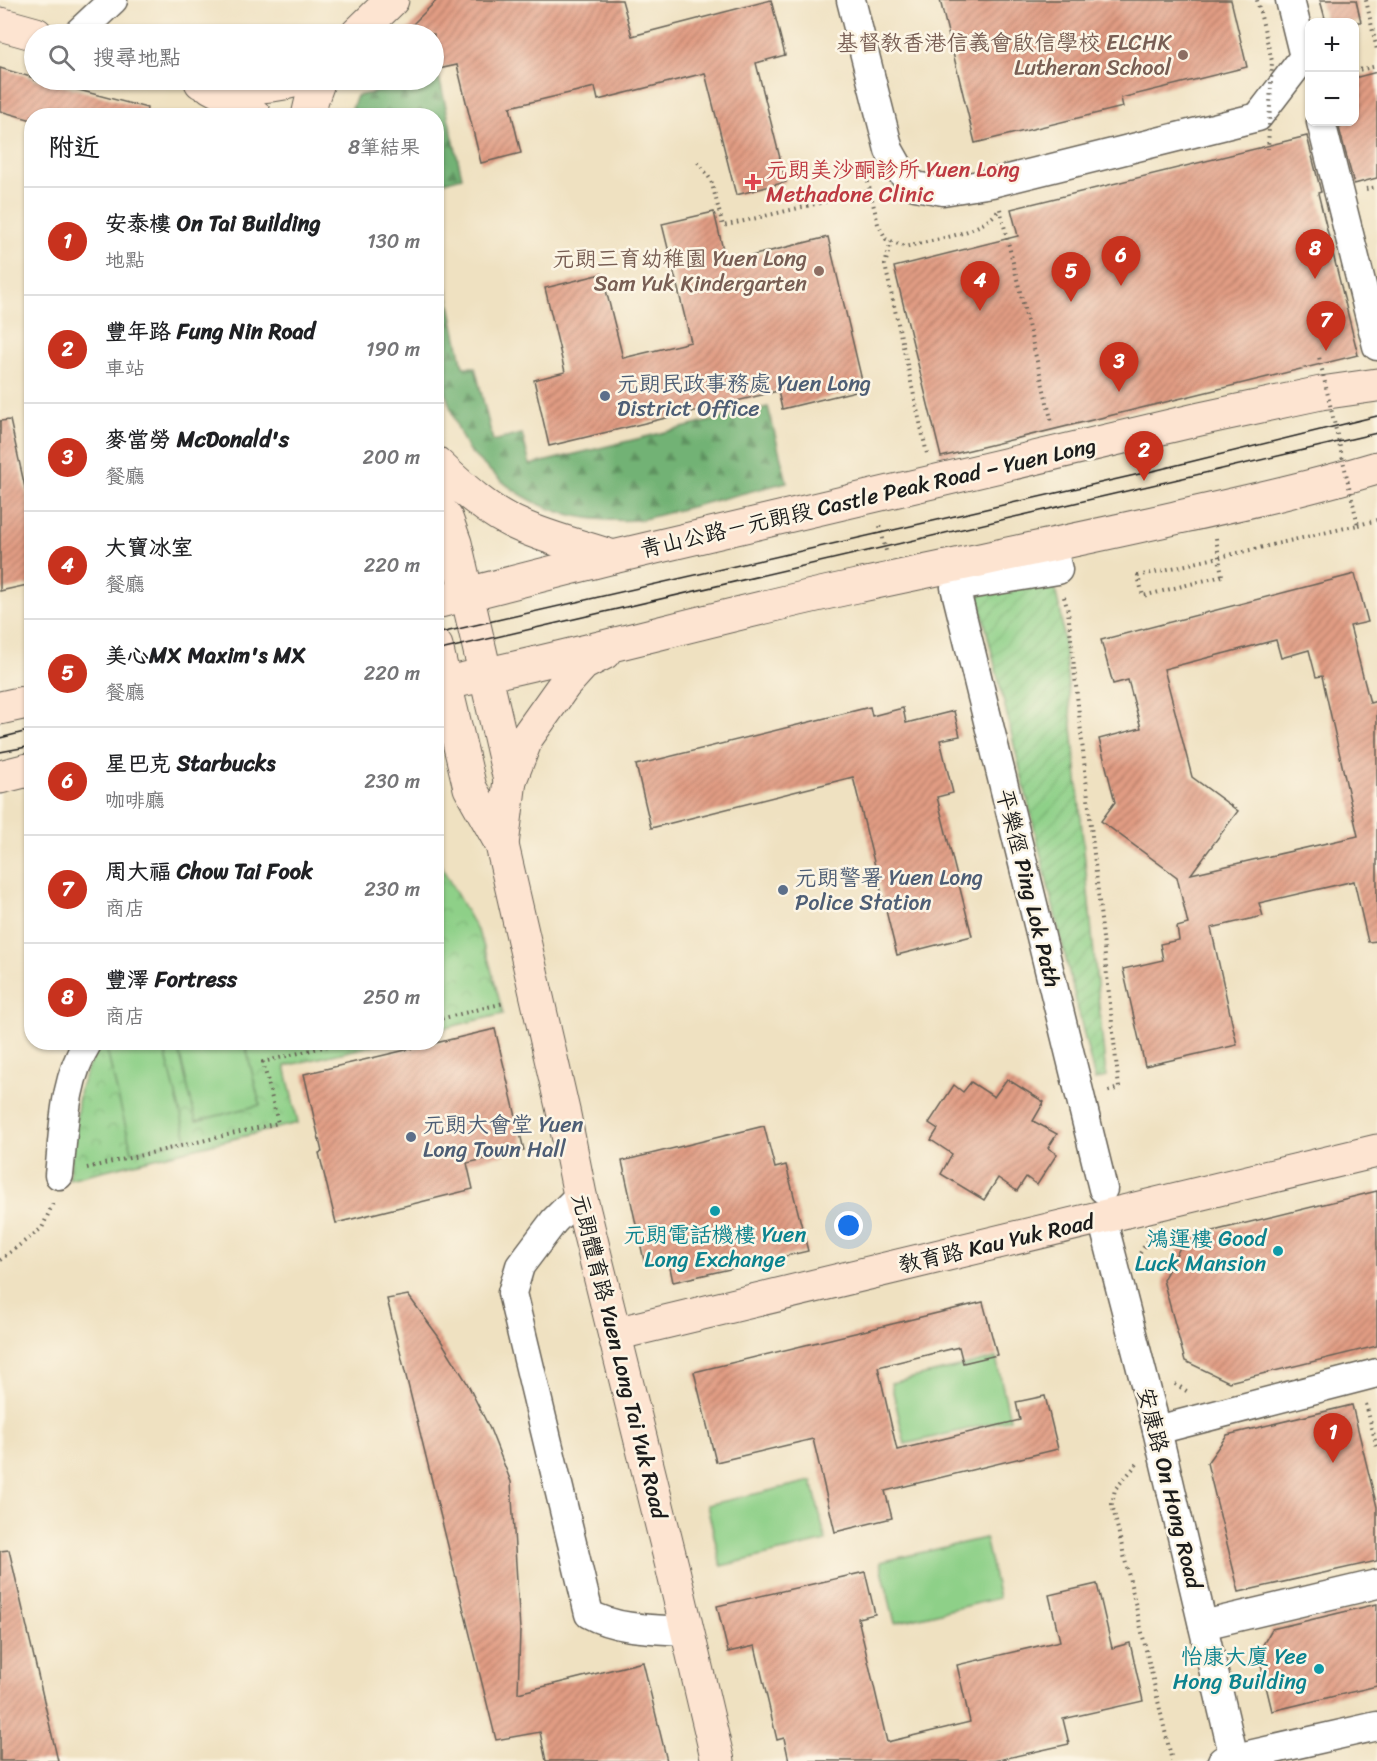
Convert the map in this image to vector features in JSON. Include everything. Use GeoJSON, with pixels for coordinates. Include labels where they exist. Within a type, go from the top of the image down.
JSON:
{"type":"FeatureCollection","features":[{"type":"Feature","properties":{"kind":"main road"},"geometry":{"type":"LineString","coordinates":[[367,24],[392,0]]}},
{"type":"Feature","properties":{"kind":"main road"},"geometry":{"type":"LineString","coordinates":[[0,24],[24,31]]}},
{"type":"Feature","properties":{"kind":"main road"},"geometry":{"type":"LineString","coordinates":[[215,90],[244,108]]}},
{"type":"Feature","properties":{"kind":"main road"},"geometry":{"type":"LineString","coordinates":[[310,108],[315,90]]}},
{"type":"Feature","properties":{"kind":"main road","name":"青山公路－元朗段 Castle Peak Road – Yuen Long"},"geometry":{"type":"LineString","coordinates":[[452,598],[613,557],[1200,419],[1321,393],[1377,385]]}},
{"type":"Feature","properties":{"kind":"main road"},"geometry":{"type":"LineString","coordinates":[[444,470],[503,517],[521,526],[613,557]]}},
{"type":"Feature","properties":{"kind":"main road"},"geometry":{"type":"LineString","coordinates":[[444,683],[528,666],[855,586],[1055,558],[1263,498],[1372,473]]}},
{"type":"Feature","properties":{"kind":"main road","name":"元朗體育路 Yuen Long Tai Yuk Road"},"geometry":{"type":"LineString","coordinates":[[444,515],[455,543],[452,598],[484,675],[510,780],[502,845]]}},
{"type":"Feature","properties":{"kind":"main road"},"geometry":{"type":"LineString","coordinates":[[510,780],[527,737],[564,685],[583,664],[627,641]]}},
{"type":"Feature","properties":{"kind":"main road","name":"元朗體育路 Yuen Long Tai Yuk Road"},"geometry":{"type":"LineString","coordinates":[[444,695],[470,788],[502,845],[580,1195],[718,1761]]}},
{"type":"Feature","properties":{"kind":"main road"},"geometry":{"type":"LineString","coordinates":[[0,708],[24,703]]}},
{"type":"Feature","properties":{"kind":"main road"},"geometry":{"type":"LineString","coordinates":[[444,765],[470,788]]}},
{"type":"Feature","properties":{"kind":"main road"},"geometry":{"type":"LineString","coordinates":[[0,777],[24,771]]}},
{"type":"Feature","properties":{"kind":"main road","name":"教育路 Kau Yuk Road"},"geometry":{"type":"LineString","coordinates":[[615,1334],[1102,1203],[1377,1151]]}},
{"type":"Feature","properties":{"kind":"street"},"geometry":{"type":"LineString","coordinates":[[88,24],[113,0]]}},
{"type":"Feature","properties":{"kind":"street"},"geometry":{"type":"LineString","coordinates":[[851,0],[889,150],[902,173],[915,186],[943,190],[992,183],[1258,117],[1305,69]]}},
{"type":"Feature","properties":{"kind":"street"},"geometry":{"type":"LineString","coordinates":[[1290,0],[1305,59]]}},
{"type":"Feature","properties":{"kind":"street"},"geometry":{"type":"LineString","coordinates":[[1322,126],[1377,346]]}},
{"type":"Feature","properties":{"kind":"street","name":"平樂徑 Ping Lok Path"},"geometry":{"type":"LineString","coordinates":[[1055,558],[955,587],[1081,1098],[1102,1203]]}},
{"type":"Feature","properties":{"kind":"street"},"geometry":{"type":"LineString","coordinates":[[59,1175],[68,1090],[83,1050]]}},
{"type":"Feature","properties":{"kind":"street"},"geometry":{"type":"LineString","coordinates":[[580,1195],[554,1221],[520,1266],[512,1293],[589,1614],[604,1622],[687,1631]]}},
{"type":"Feature","properties":{"kind":"street","name":"安康路 On Hong Road"},"geometry":{"type":"LineString","coordinates":[[1102,1203],[1227,1723],[1228,1760]]}},
{"type":"Feature","properties":{"kind":"street"},"geometry":{"type":"LineString","coordinates":[[1157,1430],[1371,1384]]}},
{"type":"Feature","properties":{"kind":"street"},"geometry":{"type":"LineString","coordinates":[[1203,1625],[1377,1584]]}},
{"type":"Feature","properties":{"kind":"street"},"geometry":{"type":"LineString","coordinates":[[1228,1760],[1330,1749],[1377,1726]]}},
{"type":"Feature","properties":{"kind":"path"},"geometry":{"type":"LineString","coordinates":[[1257,0],[1272,61],[1268,149]]}},
{"type":"Feature","properties":{"kind":"path"},"geometry":{"type":"LineString","coordinates":[[1366,0],[1377,50]]}},
{"type":"Feature","properties":{"kind":"path"},"geometry":{"type":"LineString","coordinates":[[1265,83],[1275,63],[1271,31]]}},
{"type":"Feature","properties":{"kind":"path"},"geometry":{"type":"LineString","coordinates":[[1359,70],[1377,66]]}},
{"type":"Feature","properties":{"kind":"path"},"geometry":{"type":"LineString","coordinates":[[698,162],[711,180],[723,226],[870,191]]}},
{"type":"Feature","properties":{"kind":"path"},"geometry":{"type":"LineString","coordinates":[[1000,209],[1054,433]]}},
{"type":"Feature","properties":{"kind":"path"},"geometry":{"type":"LineString","coordinates":[[891,241],[885,265],[930,465]]}},
{"type":"Feature","properties":{"kind":"path"},"geometry":{"type":"LineString","coordinates":[[1319,357],[1358,525]]}},
{"type":"Feature","properties":{"kind":"path"},"geometry":{"type":"LineString","coordinates":[[1216,538],[1222,576],[1143,596],[1138,576],[1358,525],[1377,520]]}},
{"type":"Feature","properties":{"kind":"path"},"geometry":{"type":"LineString","coordinates":[[879,523],[887,556]]}},
{"type":"Feature","properties":{"kind":"path"},"geometry":{"type":"LineString","coordinates":[[1055,558],[1068,611],[1119,1089],[1081,1098]]}},
{"type":"Feature","properties":{"kind":"path"},"geometry":{"type":"LineString","coordinates":[[444,1018],[504,1003]]}},
{"type":"Feature","properties":{"kind":"path"},"geometry":{"type":"LineString","coordinates":[[0,1260],[42,1228],[57,1193],[59,1175],[278,1123],[262,1062],[311,1050]]}},
{"type":"Feature","properties":{"kind":"path"},"geometry":{"type":"LineString","coordinates":[[1170,1373],[1175,1384],[1193,1394]]}},
{"type":"Feature","properties":{"kind":"path"},"geometry":{"type":"LineString","coordinates":[[1371,1384],[1377,1448]]}},
{"type":"Feature","properties":{"kind":"path"},"geometry":{"type":"LineString","coordinates":[[1139,1462],[1115,1489],[1112,1504],[1173,1761]]}},
{"type":"Feature","properties":{"kind":"green space"},"geometry":{"type":"Polygon","coordinates":[[[386,90],[442,90],[462,177],[444,182],[444,108],[352,108],[357,96],[386,90]]]}},
{"type":"Feature","properties":{"kind":"green space"},"geometry":{"type":"Polygon","coordinates":[[[444,277],[463,367],[475,367],[493,441],[522,434],[530,465],[768,407],[787,482],[640,520],[577,517],[540,505],[505,484],[466,446],[444,386],[444,277]]]}},
{"type":"Feature","properties":{"kind":"green space"},"geometry":{"type":"Polygon","coordinates":[[[1052,577],[1061,614],[1106,1077],[1095,1080],[978,595],[1052,577]]]}},
{"type":"Feature","properties":{"kind":"green space"},"geometry":{"type":"Polygon","coordinates":[[[444,871],[479,934],[489,961],[503,1014],[444,1028],[444,871]]]}},
{"type":"Feature","properties":{"kind":"green space"},"geometry":{"type":"Polygon","coordinates":[[[95,1050],[354,1050],[285,1066],[298,1123],[69,1179],[80,1087],[95,1050]]]}},
{"type":"Feature","properties":{"kind":"green space"},"geometry":{"type":"Polygon","coordinates":[[[107,1050],[165,1050],[187,1139],[132,1152],[107,1050]]]}},
{"type":"Feature","properties":{"kind":"green space"},"geometry":{"type":"Polygon","coordinates":[[[179,1050],[247,1050],[260,1105],[196,1121],[179,1050]]]}},
{"type":"Feature","properties":{"kind":"green space"},"geometry":{"type":"Polygon","coordinates":[[[996,1358],[1010,1419],[905,1444],[891,1383],[996,1358]]]}},
{"type":"Feature","properties":{"kind":"green space"},"geometry":{"type":"Polygon","coordinates":[[[812,1481],[826,1541],[721,1566],[707,1505],[812,1481]]]}},
{"type":"Feature","properties":{"kind":"green space"},"geometry":{"type":"Polygon","coordinates":[[[985,1538],[999,1598],[895,1623],[880,1562],[985,1538]]]}},
{"type":"Feature","properties":{"kind":"building"},"geometry":{"type":"Polygon","coordinates":[[[437,0],[622,0],[632,36],[771,0],[785,55],[756,63],[786,182],[736,195],[705,73],[598,100],[595,87],[510,107],[521,153],[481,163],[457,65],[444,68],[444,24],[413,24],[437,0]]]}},
{"type":"Feature","properties":{"kind":"building"},"geometry":{"type":"Polygon","coordinates":[[[940,0],[1231,0],[1247,67],[1121,98],[1123,107],[975,143],[940,0]]]}},
{"type":"Feature","properties":{"kind":"building"},"geometry":{"type":"Polygon","coordinates":[[[1320,0],[1356,0],[1361,22],[1359,18],[1325,18],[1320,0]]]}},
{"type":"Feature","properties":{"kind":"building"},"geometry":{"type":"Polygon","coordinates":[[[0,68],[24,75],[24,90],[79,90],[147,108],[24,108],[24,118],[0,111],[0,68]]]}},
{"type":"Feature","properties":{"kind":"building"},"geometry":{"type":"Polygon","coordinates":[[[1377,72],[1377,178],[1354,184],[1339,128],[1341,126],[1359,126],[1359,77],[1377,72]]]}},
{"type":"Feature","properties":{"kind":"building"},"geometry":{"type":"Polygon","coordinates":[[[1307,136],[1321,192],[1318,193],[1358,355],[941,457],[894,267],[1018,236],[1011,209],[1307,136]]]}},
{"type":"Feature","properties":{"kind":"building"},"geometry":{"type":"Polygon","coordinates":[[[714,212],[726,262],[828,237],[864,389],[782,409],[778,391],[549,446],[534,380],[565,372],[545,288],[602,274],[623,358],[691,342],[662,224],[714,212]]]}},
{"type":"Feature","properties":{"kind":"building"},"geometry":{"type":"Polygon","coordinates":[[[10,420],[24,483],[24,586],[0,591],[0,421],[10,420]]]}},
{"type":"Feature","properties":{"kind":"building"},"geometry":{"type":"Polygon","coordinates":[[[1355,574],[1368,622],[1350,626],[1370,703],[1377,701],[1377,941],[1368,942],[1354,881],[1259,903],[1263,916],[1211,928],[1237,1045],[1145,1066],[1123,969],[1163,960],[1160,944],[1179,940],[1177,927],[1188,924],[1177,877],[1101,821],[1115,802],[1099,739],[1141,728],[1128,680],[1113,684],[1101,640],[1355,574]],[[1276,640],[1164,669],[1192,777],[1238,811],[1191,874],[1358,836],[1322,676],[1316,677],[1309,650],[1281,658],[1276,640]]]}},
{"type":"Feature","properties":{"kind":"building"},"geometry":{"type":"Polygon","coordinates":[[[870,707],[872,716],[903,708],[906,723],[954,711],[960,736],[940,740],[953,793],[937,797],[972,936],[897,955],[853,777],[651,828],[636,765],[870,707]]]}},
{"type":"Feature","properties":{"kind":"building"},"geometry":{"type":"Polygon","coordinates":[[[495,1029],[524,1150],[467,1163],[473,1189],[336,1223],[319,1153],[322,1152],[304,1074],[406,1050],[444,1050],[444,1041],[495,1029]]]}},
{"type":"Feature","properties":{"kind":"building"},"geometry":{"type":"Polygon","coordinates":[[[1007,1079],[1044,1102],[1033,1121],[1057,1134],[1048,1148],[1057,1154],[1037,1185],[1026,1177],[1017,1191],[998,1178],[984,1200],[941,1174],[952,1154],[931,1140],[938,1129],[929,1123],[954,1085],[963,1092],[971,1082],[994,1097],[1007,1079]]]}},
{"type":"Feature","properties":{"kind":"building","name":"元朗電話機樓 Yuen Long Exchange"},"geometry":{"type":"Polygon","coordinates":[[[764,1126],[775,1168],[786,1165],[808,1251],[673,1282],[668,1258],[645,1265],[622,1161],[764,1126]]]}},
{"type":"Feature","properties":{"kind":"building"},"geometry":{"type":"Polygon","coordinates":[[[1377,1191],[1377,1346],[1229,1382],[1185,1361],[1163,1280],[1185,1238],[1377,1191]]]}},
{"type":"Feature","properties":{"kind":"building"},"geometry":{"type":"Polygon","coordinates":[[[408,1295],[438,1336],[466,1381],[490,1429],[511,1482],[520,1630],[518,1693],[643,1662],[667,1761],[546,1761],[540,1732],[496,1740],[387,1299],[408,1295]]]}},
{"type":"Feature","properties":{"kind":"building"},"geometry":{"type":"Polygon","coordinates":[[[983,1302],[997,1355],[963,1363],[959,1347],[878,1367],[897,1450],[1020,1420],[1016,1402],[1045,1396],[1058,1449],[885,1491],[892,1518],[835,1532],[813,1439],[716,1462],[694,1372],[983,1302]]]}},
{"type":"Feature","properties":{"kind":"building"},"geometry":{"type":"Polygon","coordinates":[[[1352,1405],[1377,1507],[1377,1561],[1239,1592],[1207,1463],[1227,1435],[1352,1405]]]}},
{"type":"Feature","properties":{"kind":"building"},"geometry":{"type":"Polygon","coordinates":[[[9,1550],[58,1761],[0,1761],[0,1551],[9,1550]]]}},
{"type":"Feature","properties":{"kind":"building"},"geometry":{"type":"Polygon","coordinates":[[[865,1572],[875,1614],[858,1618],[887,1742],[970,1722],[957,1665],[1060,1641],[1049,1595],[1097,1584],[1112,1648],[1130,1643],[1143,1701],[1063,1719],[1069,1744],[994,1761],[789,1761],[784,1738],[777,1740],[755,1646],[728,1652],[717,1606],[865,1572]]]}},
{"type":"Feature","properties":{"kind":"building","name":"怡康大廈 Yee Hong Building"},"geometry":{"type":"Polygon","coordinates":[[[1377,1604],[1377,1686],[1272,1711],[1258,1653],[1272,1629],[1377,1604]]]}},
{"type":"Feature","properties":{"kind":"tram line"},"geometry":{"type":"LineString","coordinates":[[444,632],[1157,470],[1377,416]]}},
{"type":"Feature","properties":{"kind":"tram line"},"geometry":{"type":"LineString","coordinates":[[444,649],[1377,433]]}},
{"type":"Feature","properties":{"kind":"tram line"},"geometry":{"type":"LineString","coordinates":[[0,738],[24,732]]}},
{"type":"Feature","properties":{"kind":"tram line"},"geometry":{"type":"LineString","coordinates":[[0,752],[24,748]]}},
{"type":"Feature","properties":{"kind":"place","name":"基督教香港信義會啟信學校 ELCHK Lutheran School"},"geometry":{"type":"Point","coordinates":[1183,55]}},
{"type":"Feature","properties":{"kind":"place","name":"元朗美沙酮診所 Yuen Long Methadone Clinic"},"geometry":{"type":"Point","coordinates":[753,182]}},
{"type":"Feature","properties":{"kind":"place","name":"元朗三育幼稚園 Yuen Long Sam Yuk Kindergarten"},"geometry":{"type":"Point","coordinates":[819,271]}},
{"type":"Feature","properties":{"kind":"place","name":"豐澤 Fortress"},"geometry":{"type":"Point","coordinates":[1315,279]}},
{"type":"Feature","properties":{"kind":"place","name":"星巴克 Starbucks"},"geometry":{"type":"Point","coordinates":[1121,286]}},
{"type":"Feature","properties":{"kind":"place","name":"美心MX Maxim's MX"},"geometry":{"type":"Point","coordinates":[1071,302]}},
{"type":"Feature","properties":{"kind":"place","name":"大寶冰室"},"geometry":{"type":"Point","coordinates":[980,311]}},
{"type":"Feature","properties":{"kind":"place","name":"周大福 Chow Tai Fook"},"geometry":{"type":"Point","coordinates":[1326,351]}},
{"type":"Feature","properties":{"kind":"place","name":"麥當勞 McDonald's"},"geometry":{"type":"Point","coordinates":[1119,392]}},
{"type":"Feature","properties":{"kind":"place","name":"元朗民政事務處 Yuen Long District Office"},"geometry":{"type":"Point","coordinates":[605,396]}},
{"type":"Feature","properties":{"kind":"place","name":"豐年路 Fung Nin Road"},"geometry":{"type":"Point","coordinates":[1144,481]}},
{"type":"Feature","properties":{"kind":"place","name":"元朗警署 Yuen Long Police Station"},"geometry":{"type":"Point","coordinates":[783,890]}},
{"type":"Feature","properties":{"kind":"place","name":"元朗大會堂 Yuen Long Town Hall"},"geometry":{"type":"Point","coordinates":[411,1137]}},
{"type":"Feature","properties":{"kind":"place","name":"元朗電話機樓 Yuen Long Exchange"},"geometry":{"type":"Point","coordinates":[715,1211]}},
{"type":"Feature","properties":{"kind":"place","name":"鴻運樓 Good Luck Mansion"},"geometry":{"type":"Point","coordinates":[1278,1251]}},
{"type":"Feature","properties":{"kind":"place","name":"安泰樓 On Tai Building"},"geometry":{"type":"Point","coordinates":[1333,1463]}},
{"type":"Feature","properties":{"kind":"place","name":"怡康大廈 Yee Hong Building"},"geometry":{"type":"Point","coordinates":[1319,1669]}}]}
